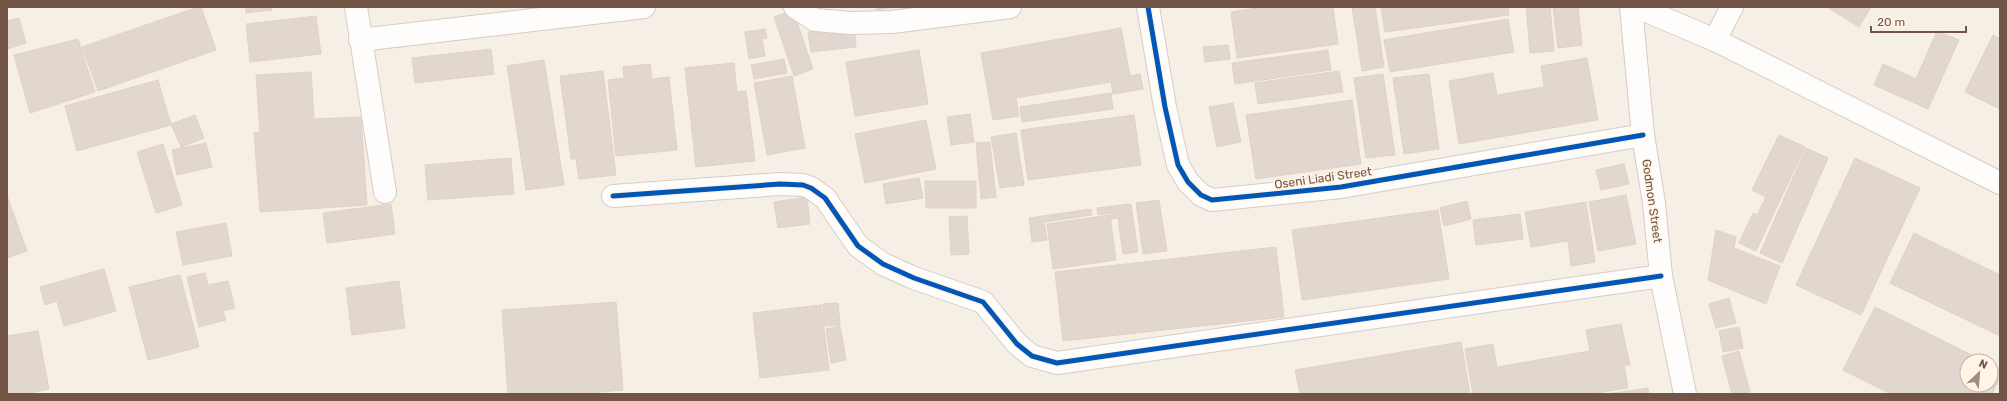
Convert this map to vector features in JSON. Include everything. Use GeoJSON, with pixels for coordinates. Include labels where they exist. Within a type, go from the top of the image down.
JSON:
{"type":"FeatureCollection","features":[{"type":"Feature","properties":{"kind":"street"},"geometry":{"type":"LineString","coordinates":[[356,7],[385,192]]}},
{"type":"Feature","properties":{"kind":"street"},"geometry":{"type":"LineString","coordinates":[[360,40],[644,7]]}},
{"type":"Feature","properties":{"kind":"street"},"geometry":{"type":"LineString","coordinates":[[795,7],[815,20],[851,23],[892,22],[1010,7]]}},
{"type":"Feature","properties":{"kind":"street","name":"Oseni Liadi Street"},"geometry":{"type":"LineString","coordinates":[[1148,7],[1165,107],[1178,165],[1188,182],[1201,195],[1212,200],[1341,187],[1643,135]]}},
{"type":"Feature","properties":{"kind":"street","name":"Godmon Street"},"geometry":{"type":"LineString","coordinates":[[1631,7],[1643,135],[1654,204],[1662,276],[1685,394]]}},
{"type":"Feature","properties":{"kind":"street"},"geometry":{"type":"LineString","coordinates":[[1637,7],[1715,40],[2000,183]]}},
{"type":"Feature","properties":{"kind":"street"},"geometry":{"type":"LineString","coordinates":[[1715,40],[1732,7]]}},
{"type":"Feature","properties":{"kind":"street"},"geometry":{"type":"LineString","coordinates":[[613,196],[780,184],[803,185],[811,188],[825,198],[858,246],[883,264],[914,278],[983,302],[1017,344],[1032,356],[1057,363],[1662,276]]}},
{"type":"Feature","properties":{"kind":"building"},"geometry":{"type":"Polygon","coordinates":[[[201,7],[216,50],[98,91],[82,47],[201,7]]]}},
{"type":"Feature","properties":{"kind":"building"},"geometry":{"type":"Polygon","coordinates":[[[245,7],[272,7],[272,10],[246,13],[245,7]]]}},
{"type":"Feature","properties":{"kind":"building"},"geometry":{"type":"Polygon","coordinates":[[[876,7],[894,7],[876,10],[876,7]]]}},
{"type":"Feature","properties":{"kind":"building"},"geometry":{"type":"Polygon","coordinates":[[[1264,7],[1333,7],[1338,44],[1237,58],[1231,12],[1264,7]]]}},
{"type":"Feature","properties":{"kind":"building"},"geometry":{"type":"Polygon","coordinates":[[[1352,7],[1375,7],[1384,67],[1362,71],[1352,7]]]}},
{"type":"Feature","properties":{"kind":"building"},"geometry":{"type":"Polygon","coordinates":[[[1381,7],[1508,7],[1509,15],[1385,32],[1381,7]]]}},
{"type":"Feature","properties":{"kind":"building"},"geometry":{"type":"Polygon","coordinates":[[[1526,7],[1550,7],[1554,51],[1530,53],[1526,7]]]}},
{"type":"Feature","properties":{"kind":"building"},"geometry":{"type":"Polygon","coordinates":[[[1553,7],[1578,7],[1582,45],[1558,48],[1553,7]]]}},
{"type":"Feature","properties":{"kind":"building"},"geometry":{"type":"Polygon","coordinates":[[[1827,7],[1871,7],[1859,27],[1827,7]]]}},
{"type":"Feature","properties":{"kind":"building"},"geometry":{"type":"Polygon","coordinates":[[[793,10],[813,69],[794,76],[774,17],[793,10]]]}},
{"type":"Feature","properties":{"kind":"building"},"geometry":{"type":"Polygon","coordinates":[[[316,16],[321,54],[250,62],[246,24],[316,16]]]}},
{"type":"Feature","properties":{"kind":"building"},"geometry":{"type":"Polygon","coordinates":[[[19,18],[26,43],[7,49],[7,21],[19,18]]]}},
{"type":"Feature","properties":{"kind":"building"},"geometry":{"type":"Polygon","coordinates":[[[1508,19],[1514,52],[1390,72],[1384,40],[1508,19]]]}},
{"type":"Feature","properties":{"kind":"building"},"geometry":{"type":"Polygon","coordinates":[[[854,27],[856,47],[811,52],[808,32],[854,27]]]}},
{"type":"Feature","properties":{"kind":"building"},"geometry":{"type":"Polygon","coordinates":[[[1121,28],[1130,76],[1140,74],[1143,89],[1113,94],[1111,82],[1016,98],[1019,116],[993,120],[981,53],[1121,28]]]}},
{"type":"Feature","properties":{"kind":"building"},"geometry":{"type":"Polygon","coordinates":[[[765,29],[767,38],[762,39],[765,56],[749,59],[745,32],[765,29]]]}},
{"type":"Feature","properties":{"kind":"building"},"geometry":{"type":"Polygon","coordinates":[[[1937,31],[1959,40],[1928,109],[1874,85],[1883,64],[1916,79],[1937,31]]]}},
{"type":"Feature","properties":{"kind":"building"},"geometry":{"type":"Polygon","coordinates":[[[1993,35],[2000,39],[2000,109],[1965,92],[1993,35]]]}},
{"type":"Feature","properties":{"kind":"building"},"geometry":{"type":"Polygon","coordinates":[[[78,39],[95,92],[30,113],[14,55],[78,39]]]}},
{"type":"Feature","properties":{"kind":"building"},"geometry":{"type":"Polygon","coordinates":[[[1228,45],[1230,59],[1205,62],[1203,47],[1228,45]]]}},
{"type":"Feature","properties":{"kind":"building"},"geometry":{"type":"Polygon","coordinates":[[[491,49],[494,74],[415,83],[412,58],[491,49]]]}},
{"type":"Feature","properties":{"kind":"building"},"geometry":{"type":"Polygon","coordinates":[[[919,50],[928,104],[855,116],[846,62],[919,50]]]}},
{"type":"Feature","properties":{"kind":"building"},"geometry":{"type":"Polygon","coordinates":[[[1328,50],[1331,70],[1235,84],[1232,63],[1328,50]]]}},
{"type":"Feature","properties":{"kind":"building"},"geometry":{"type":"Polygon","coordinates":[[[1587,58],[1598,120],[1459,144],[1449,81],[1493,73],[1497,95],[1544,87],[1541,66],[1587,58]]]}},
{"type":"Feature","properties":{"kind":"building"},"geometry":{"type":"Polygon","coordinates":[[[784,59],[787,73],[754,79],[751,65],[784,59]]]}},
{"type":"Feature","properties":{"kind":"building"},"geometry":{"type":"Polygon","coordinates":[[[544,60],[564,185],[526,190],[507,66],[544,60]]]}},
{"type":"Feature","properties":{"kind":"building"},"geometry":{"type":"Polygon","coordinates":[[[734,63],[737,92],[746,91],[755,161],[696,167],[685,68],[734,63]]]}},
{"type":"Feature","properties":{"kind":"building"},"geometry":{"type":"Polygon","coordinates":[[[650,64],[652,79],[669,77],[677,150],[616,156],[608,80],[624,78],[623,67],[650,64]]]}},
{"type":"Feature","properties":{"kind":"building"},"geometry":{"type":"Polygon","coordinates":[[[603,71],[616,175],[579,179],[576,159],[571,159],[560,76],[603,71]]]}},
{"type":"Feature","properties":{"kind":"building"},"geometry":{"type":"Polygon","coordinates":[[[1339,71],[1343,92],[1258,104],[1255,83],[1339,71]]]}},
{"type":"Feature","properties":{"kind":"building"},"geometry":{"type":"Polygon","coordinates":[[[311,72],[314,119],[361,117],[367,205],[260,212],[254,133],[260,132],[256,75],[311,72]]]}},
{"type":"Feature","properties":{"kind":"building"},"geometry":{"type":"Polygon","coordinates":[[[1383,74],[1395,155],[1366,158],[1354,78],[1383,74]]]}},
{"type":"Feature","properties":{"kind":"building"},"geometry":{"type":"Polygon","coordinates":[[[1429,74],[1439,149],[1404,154],[1393,78],[1429,74]]]}},
{"type":"Feature","properties":{"kind":"building"},"geometry":{"type":"Polygon","coordinates":[[[792,76],[805,148],[767,155],[754,83],[792,76]]]}},
{"type":"Feature","properties":{"kind":"building"},"geometry":{"type":"Polygon","coordinates":[[[158,80],[171,125],[77,151],[65,106],[158,80]]]}},
{"type":"Feature","properties":{"kind":"building"},"geometry":{"type":"Polygon","coordinates":[[[1111,93],[1113,109],[1022,122],[1020,107],[1111,93]]]}},
{"type":"Feature","properties":{"kind":"building"},"geometry":{"type":"Polygon","coordinates":[[[1352,100],[1361,164],[1256,179],[1246,115],[1352,100]]]}},
{"type":"Feature","properties":{"kind":"building"},"geometry":{"type":"Polygon","coordinates":[[[1233,103],[1241,142],[1217,147],[1209,107],[1233,103]]]}},
{"type":"Feature","properties":{"kind":"building"},"geometry":{"type":"Polygon","coordinates":[[[970,114],[974,142],[951,145],[947,117],[970,114]]]}},
{"type":"Feature","properties":{"kind":"building"},"geometry":{"type":"Polygon","coordinates":[[[195,115],[204,138],[181,147],[171,124],[195,115]]]}},
{"type":"Feature","properties":{"kind":"building"},"geometry":{"type":"Polygon","coordinates":[[[1134,115],[1141,165],[1028,180],[1021,130],[1134,115]]]}},
{"type":"Feature","properties":{"kind":"building"},"geometry":{"type":"Polygon","coordinates":[[[926,120],[936,169],[865,183],[855,134],[926,120]]]}},
{"type":"Feature","properties":{"kind":"building"},"geometry":{"type":"Polygon","coordinates":[[[1016,133],[1024,185],[1000,188],[991,137],[1016,133]]]}},
{"type":"Feature","properties":{"kind":"building"},"geometry":{"type":"Polygon","coordinates":[[[1779,135],[1805,147],[1756,251],[1739,243],[1753,213],[1757,215],[1766,197],[1752,190],[1779,135]]]}},
{"type":"Feature","properties":{"kind":"building"},"geometry":{"type":"Polygon","coordinates":[[[990,142],[996,197],[981,199],[976,143],[990,142]]]}},
{"type":"Feature","properties":{"kind":"building"},"geometry":{"type":"Polygon","coordinates":[[[206,143],[212,167],[177,175],[172,150],[206,143]]]}},
{"type":"Feature","properties":{"kind":"building"},"geometry":{"type":"Polygon","coordinates":[[[163,144],[182,205],[156,213],[137,152],[163,144]]]}},
{"type":"Feature","properties":{"kind":"building"},"geometry":{"type":"Polygon","coordinates":[[[1806,148],[1828,158],[1782,263],[1760,253],[1806,148]]]}},
{"type":"Feature","properties":{"kind":"building"},"geometry":{"type":"Polygon","coordinates":[[[511,158],[514,194],[428,200],[425,165],[511,158]]]}},
{"type":"Feature","properties":{"kind":"building"},"geometry":{"type":"Polygon","coordinates":[[[1855,158],[1920,188],[1861,315],[1796,285],[1855,158]]]}},
{"type":"Feature","properties":{"kind":"building"},"geometry":{"type":"Polygon","coordinates":[[[1624,164],[1629,184],[1601,190],[1596,170],[1624,164]]]}},
{"type":"Feature","properties":{"kind":"building"},"geometry":{"type":"Polygon","coordinates":[[[919,178],[923,198],[886,204],[883,184],[919,178]]]}},
{"type":"Feature","properties":{"kind":"building"},"geometry":{"type":"Polygon","coordinates":[[[925,181],[976,181],[976,208],[926,208],[925,181]]]}},
{"type":"Feature","properties":{"kind":"building"},"geometry":{"type":"Polygon","coordinates":[[[1626,195],[1636,244],[1598,251],[1589,202],[1626,195]]]}},
{"type":"Feature","properties":{"kind":"building"},"geometry":{"type":"Polygon","coordinates":[[[7,196],[27,251],[7,258],[7,196]]]}},
{"type":"Feature","properties":{"kind":"building"},"geometry":{"type":"Polygon","coordinates":[[[807,197],[810,224],[778,228],[774,202],[807,197]]]}},
{"type":"Feature","properties":{"kind":"building"},"geometry":{"type":"Polygon","coordinates":[[[1159,200],[1167,251],[1143,254],[1136,203],[1159,200]]]}},
{"type":"Feature","properties":{"kind":"building"},"geometry":{"type":"Polygon","coordinates":[[[1467,201],[1471,219],[1444,226],[1440,208],[1467,201]]]}},
{"type":"Feature","properties":{"kind":"building"},"geometry":{"type":"Polygon","coordinates":[[[1586,202],[1595,262],[1571,266],[1568,241],[1531,247],[1525,212],[1586,202]]]}},
{"type":"Feature","properties":{"kind":"building"},"geometry":{"type":"Polygon","coordinates":[[[391,204],[395,234],[327,243],[323,213],[391,204]]]}},
{"type":"Feature","properties":{"kind":"building"},"geometry":{"type":"Polygon","coordinates":[[[1131,204],[1138,252],[1123,254],[1118,218],[1111,219],[1111,213],[1098,215],[1097,208],[1131,204]]]}},
{"type":"Feature","properties":{"kind":"building"},"geometry":{"type":"Polygon","coordinates":[[[1091,209],[1092,215],[1044,222],[1047,240],[1032,242],[1029,218],[1091,209]]]}},
{"type":"Feature","properties":{"kind":"building"},"geometry":{"type":"Polygon","coordinates":[[[1438,210],[1449,279],[1302,300],[1292,230],[1438,210]]]}},
{"type":"Feature","properties":{"kind":"building"},"geometry":{"type":"Polygon","coordinates":[[[1520,214],[1523,239],[1476,245],[1473,220],[1520,214]]]}},
{"type":"Feature","properties":{"kind":"building"},"geometry":{"type":"Polygon","coordinates":[[[1110,215],[1116,260],[1053,269],[1047,224],[1110,215]]]}},
{"type":"Feature","properties":{"kind":"building"},"geometry":{"type":"Polygon","coordinates":[[[967,216],[969,254],[951,255],[949,217],[967,216]]]}},
{"type":"Feature","properties":{"kind":"building"},"geometry":{"type":"Polygon","coordinates":[[[226,223],[232,256],[183,265],[176,232],[226,223]]]}},
{"type":"Feature","properties":{"kind":"building"},"geometry":{"type":"Polygon","coordinates":[[[1716,230],[1736,237],[1734,248],[1780,266],[1766,304],[1708,280],[1716,230]]]}},
{"type":"Feature","properties":{"kind":"building"},"geometry":{"type":"Polygon","coordinates":[[[1914,233],[2000,275],[2000,336],[1890,283],[1914,233]]]}},
{"type":"Feature","properties":{"kind":"building"},"geometry":{"type":"Polygon","coordinates":[[[1276,247],[1284,317],[1063,341],[1055,272],[1276,247]]]}},
{"type":"Feature","properties":{"kind":"building"},"geometry":{"type":"Polygon","coordinates":[[[104,269],[116,311],[64,326],[57,301],[45,305],[40,287],[104,269]]]}},
{"type":"Feature","properties":{"kind":"building"},"geometry":{"type":"Polygon","coordinates":[[[205,273],[208,285],[228,281],[235,308],[223,311],[226,320],[199,327],[187,277],[205,273]]]}},
{"type":"Feature","properties":{"kind":"building"},"geometry":{"type":"Polygon","coordinates":[[[180,275],[199,347],[148,360],[129,287],[180,275]]]}},
{"type":"Feature","properties":{"kind":"building"},"geometry":{"type":"Polygon","coordinates":[[[399,281],[405,328],[352,335],[346,288],[399,281]]]}},
{"type":"Feature","properties":{"kind":"building"},"geometry":{"type":"Polygon","coordinates":[[[1729,298],[1736,323],[1716,328],[1709,304],[1729,298]]]}},
{"type":"Feature","properties":{"kind":"building"},"geometry":{"type":"Polygon","coordinates":[[[616,302],[623,390],[577,394],[508,394],[502,310],[616,302]]]}},
{"type":"Feature","properties":{"kind":"building"},"geometry":{"type":"Polygon","coordinates":[[[838,303],[840,325],[824,326],[823,304],[838,303]]]}},
{"type":"Feature","properties":{"kind":"building"},"geometry":{"type":"Polygon","coordinates":[[[821,305],[829,370],[760,378],[753,313],[821,305]]]}},
{"type":"Feature","properties":{"kind":"building"},"geometry":{"type":"Polygon","coordinates":[[[1875,307],[1968,353],[1959,353],[1959,393],[1992,393],[1891,394],[1843,370],[1875,307]]]}},
{"type":"Feature","properties":{"kind":"building"},"geometry":{"type":"Polygon","coordinates":[[[1621,324],[1630,365],[1624,365],[1628,388],[1590,394],[1473,394],[1465,349],[1493,344],[1497,367],[1590,351],[1586,330],[1621,324]]]}},
{"type":"Feature","properties":{"kind":"building"},"geometry":{"type":"Polygon","coordinates":[[[840,326],[846,360],[831,363],[826,329],[840,326]]]}},
{"type":"Feature","properties":{"kind":"building"},"geometry":{"type":"Polygon","coordinates":[[[1739,327],[1743,348],[1723,352],[1719,331],[1739,327]]]}},
{"type":"Feature","properties":{"kind":"building"},"geometry":{"type":"Polygon","coordinates":[[[38,331],[49,389],[24,394],[7,394],[7,336],[38,331]]]}},
{"type":"Feature","properties":{"kind":"building"},"geometry":{"type":"Polygon","coordinates":[[[1461,342],[1470,394],[1300,394],[1295,370],[1461,342]]]}},
{"type":"Feature","properties":{"kind":"building"},"geometry":{"type":"Polygon","coordinates":[[[1739,351],[1750,392],[1732,394],[1722,356],[1739,351]]]}},
{"type":"Feature","properties":{"kind":"building"},"geometry":{"type":"Polygon","coordinates":[[[1999,368],[2000,369],[1999,380],[1999,368]]]}},
{"type":"Feature","properties":{"kind":"building"},"geometry":{"type":"Polygon","coordinates":[[[1648,388],[1649,394],[1608,394],[1648,388]]]}},
{"type":"Feature","properties":{"kind":"cycle path"},"geometry":{"type":"LineString","coordinates":[[1148,7],[1165,107],[1178,165],[1188,182],[1201,195],[1212,200],[1341,187],[1643,135]]}},
{"type":"Feature","properties":{"kind":"cycle path"},"geometry":{"type":"LineString","coordinates":[[613,196],[780,184],[803,185],[811,188],[825,198],[858,246],[883,264],[914,278],[983,302],[1017,344],[1032,356],[1057,363],[1661,276]]}}]}
